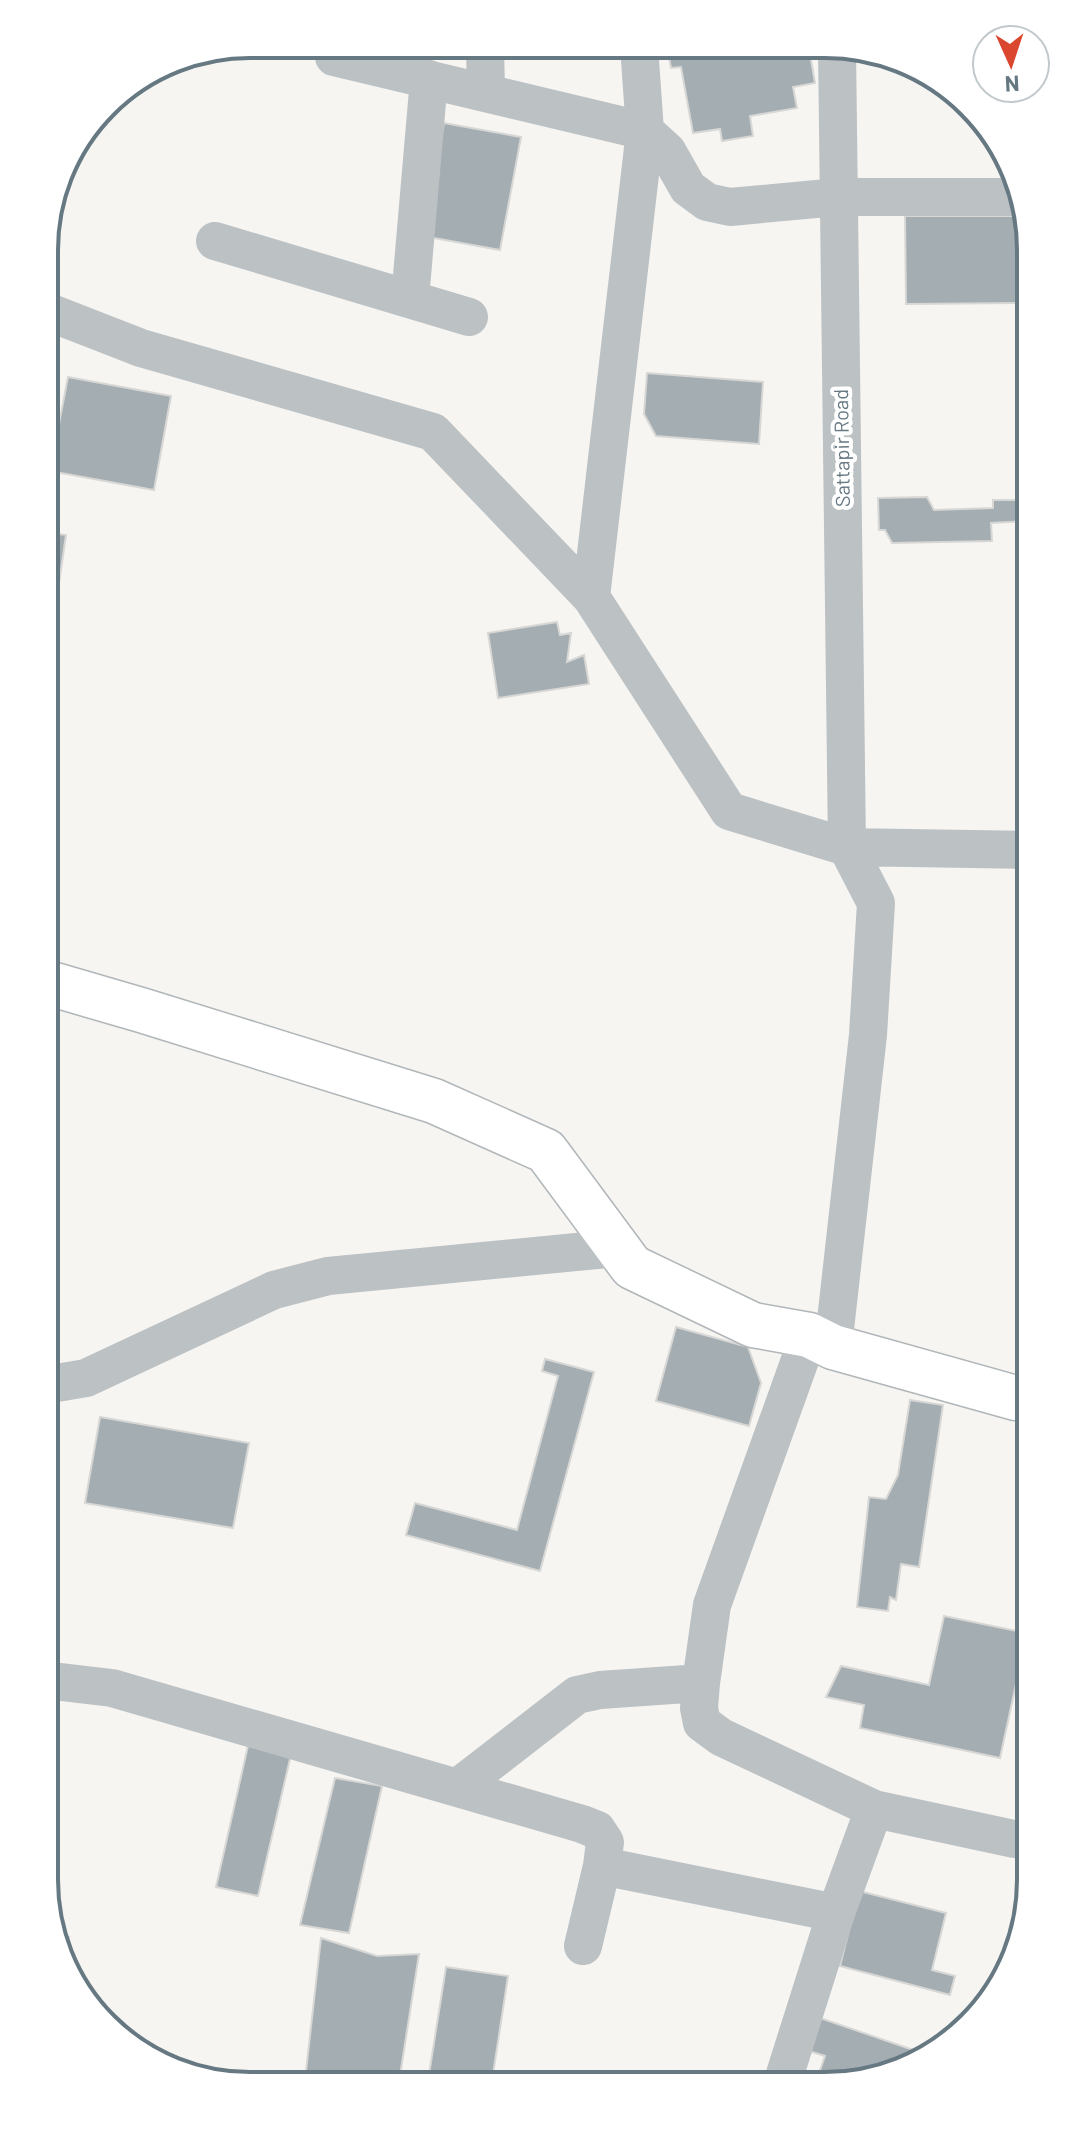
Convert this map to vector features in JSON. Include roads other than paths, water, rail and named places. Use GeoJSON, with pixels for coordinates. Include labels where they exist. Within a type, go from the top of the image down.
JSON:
{"type":"FeatureCollection","features":[{"type":"Feature","properties":{"kind":"main road"},"geometry":{"type":"LineString","coordinates":[[58,986],[434,1101],[546,1151],[632,1267],[753,1325],[821,1341],[1017,1398]]}},
{"type":"Feature","properties":{"kind":"street"},"geometry":{"type":"LineString","coordinates":[[342,58],[418,67],[486,93],[645,131],[667,151],[688,188],[707,202],[730,207],[838,197],[1009,197]]}},
{"type":"Feature","properties":{"kind":"street"},"geometry":{"type":"LineString","coordinates":[[485,58],[486,93]]}},
{"type":"Feature","properties":{"kind":"street"},"geometry":{"type":"LineString","coordinates":[[591,597],[645,131],[640,58]]}},
{"type":"Feature","properties":{"kind":"street","name":"Sattapir Road"},"geometry":{"type":"LineString","coordinates":[[837,59],[847,847]]}},
{"type":"Feature","properties":{"kind":"street"},"geometry":{"type":"LineString","coordinates":[[410,299],[418,67]]}},
{"type":"Feature","properties":{"kind":"street"},"geometry":{"type":"LineString","coordinates":[[215,241],[469,317]]}},
{"type":"Feature","properties":{"kind":"street"},"geometry":{"type":"LineString","coordinates":[[58,316],[141,348],[433,432],[591,597],[729,811],[847,847],[1017,850]]}},
{"type":"Feature","properties":{"kind":"street"},"geometry":{"type":"LineString","coordinates":[[847,847],[876,903],[868,1035],[821,1341],[712,1605],[699,1708],[702,1723],[721,1737],[874,1809],[1014,1839]]}},
{"type":"Feature","properties":{"kind":"street"},"geometry":{"type":"LineString","coordinates":[[58,1383],[86,1378],[274,1290],[328,1276],[618,1248]]}},
{"type":"Feature","properties":{"kind":"street"},"geometry":{"type":"LineString","coordinates":[[58,1682],[112,1688],[597,1830],[605,1842],[583,1946]]}},
{"type":"Feature","properties":{"kind":"street"},"geometry":{"type":"LineString","coordinates":[[457,1788],[577,1695],[600,1690],[701,1683]]}},
{"type":"Feature","properties":{"kind":"street"},"geometry":{"type":"LineString","coordinates":[[786,2072],[836,1913],[874,1809]]}},
{"type":"Feature","properties":{"kind":"street"},"geometry":{"type":"LineString","coordinates":[[602,1866],[836,1913]]}}]}
